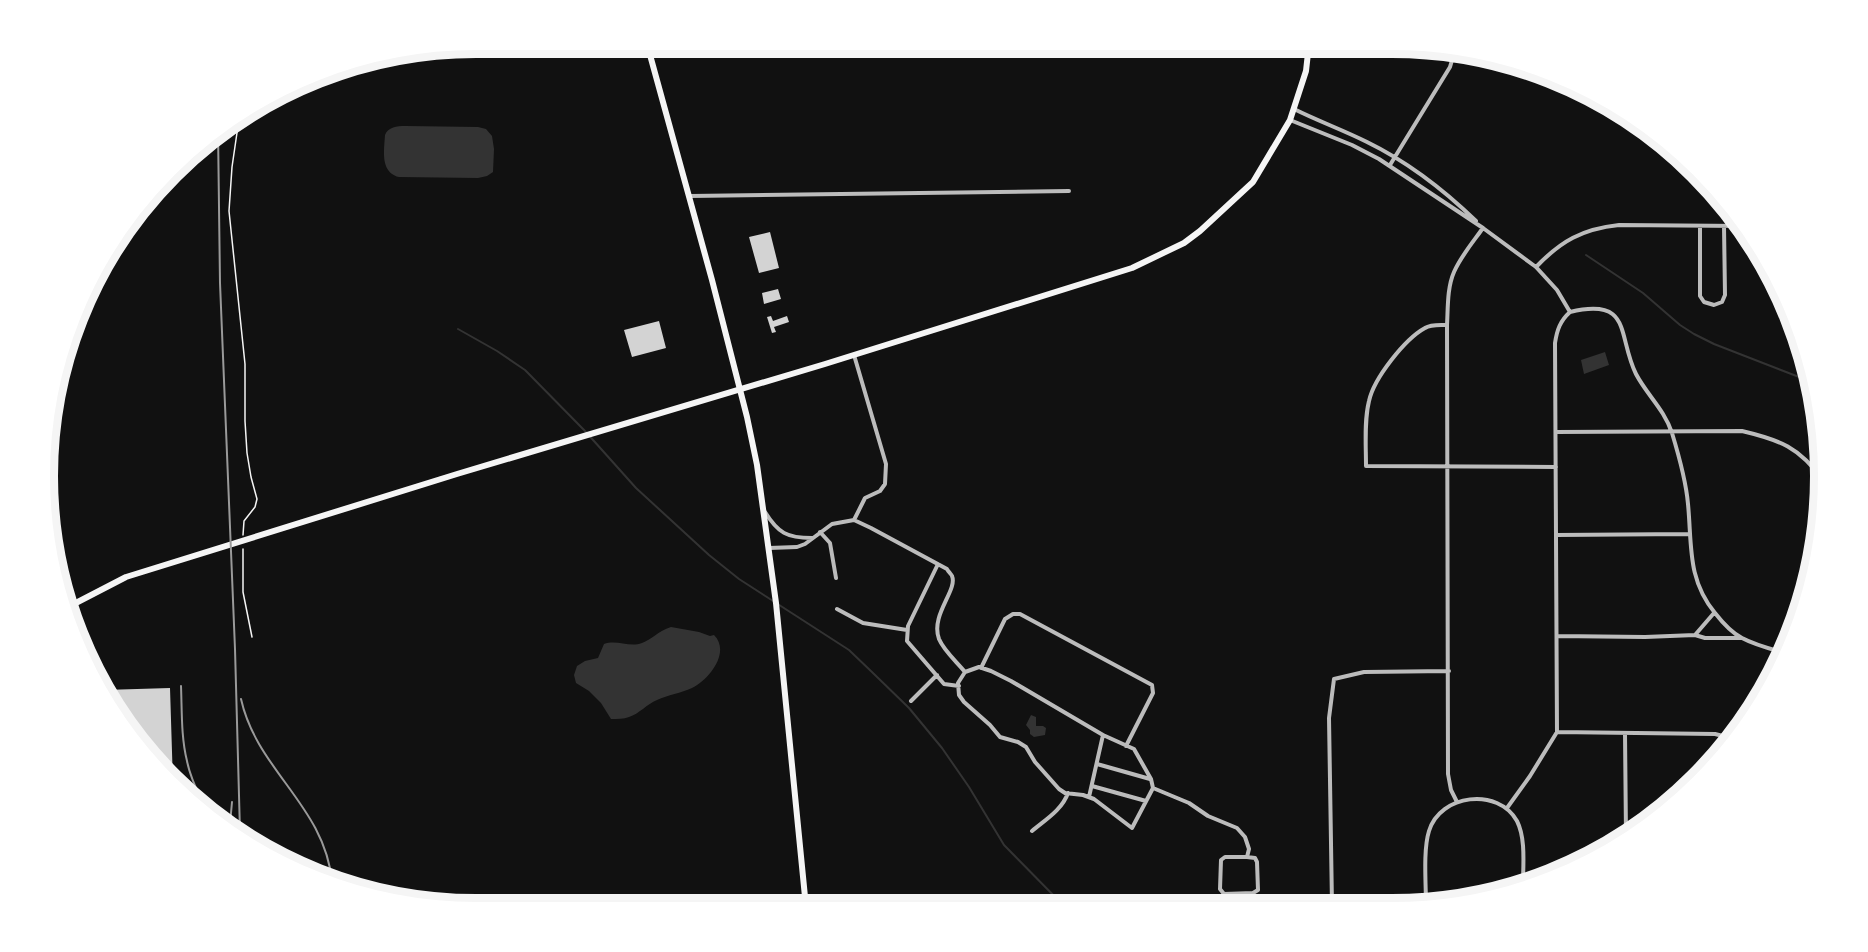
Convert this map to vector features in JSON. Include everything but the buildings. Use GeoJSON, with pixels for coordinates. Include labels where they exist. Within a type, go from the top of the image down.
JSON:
{"type":"FeatureCollection","features":[{"type":"Feature","properties":{"kind":"main road"},"geometry":{"type":"LineString","coordinates":[[650,54],[690,196],[740,389],[757,465],[776,603],[805,898]]}},
{"type":"Feature","properties":{"kind":"main road"},"geometry":{"type":"LineString","coordinates":[[74,604],[126,577],[1132,268],[1184,243],[1219,215],[1252,182],[1290,120],[1306,71],[1308,54]]}},
{"type":"Feature","properties":{"kind":"street"},"geometry":{"type":"LineString","coordinates":[[1390,165],[1450,67],[1452,59]]}},
{"type":"Feature","properties":{"kind":"street"},"geometry":{"type":"LineString","coordinates":[[1294,109],[1365,141],[1411,167],[1449,194],[1483,228]]}},
{"type":"Feature","properties":{"kind":"street"},"geometry":{"type":"LineString","coordinates":[[1290,120],[1352,145],[1390,165],[1483,228],[1536,267],[1557,290],[1570,312]]}},
{"type":"Feature","properties":{"kind":"street"},"geometry":{"type":"LineString","coordinates":[[690,196],[1069,191]]}},
{"type":"Feature","properties":{"kind":"street"},"geometry":{"type":"LineString","coordinates":[[1536,267],[1565,242],[1600,227],[1619,225],[1732,226]]}},
{"type":"Feature","properties":{"kind":"street"},"geometry":{"type":"LineString","coordinates":[[1700,226],[1700,296],[1704,302],[1714,306],[1722,302],[1725,295],[1724,226]]}},
{"type":"Feature","properties":{"kind":"street"},"geometry":{"type":"LineString","coordinates":[[1457,802],[1451,790],[1448,774],[1447,325],[1453,274],[1483,228]]}},
{"type":"Feature","properties":{"kind":"street"},"geometry":{"type":"LineString","coordinates":[[1507,808],[1557,732],[1555,344],[1557,329],[1570,312],[1587,308],[1605,309],[1616,317],[1623,329],[1637,374],[1663,412],[1671,432],[1685,488],[1691,560],[1696,580],[1714,613],[1742,638]]}},
{"type":"Feature","properties":{"kind":"street"},"geometry":{"type":"LineString","coordinates":[[1447,325],[1427,326],[1406,343],[1380,377],[1369,399],[1366,466],[1556,467]]}},
{"type":"Feature","properties":{"kind":"street"},"geometry":{"type":"LineString","coordinates":[[854,355],[886,464],[885,484],[880,491],[865,498],[854,520]]}},
{"type":"Feature","properties":{"kind":"street"},"geometry":{"type":"LineString","coordinates":[[1556,432],[1742,431],[1767,437],[1795,449],[1814,468]]}},
{"type":"Feature","properties":{"kind":"street"},"geometry":{"type":"LineString","coordinates":[[764,510],[774,527],[780,532],[795,537],[813,538]]}},
{"type":"Feature","properties":{"kind":"street"},"geometry":{"type":"LineString","coordinates":[[769,548],[797,547],[832,524],[854,520],[946,569],[952,576],[953,583],[938,619],[937,630],[944,646],[965,672]]}},
{"type":"Feature","properties":{"kind":"street"},"geometry":{"type":"LineString","coordinates":[[820,532],[830,543],[836,578]]}},
{"type":"Feature","properties":{"kind":"street"},"geometry":{"type":"LineString","coordinates":[[1556,535],[1689,534]]}},
{"type":"Feature","properties":{"kind":"street"},"geometry":{"type":"LineString","coordinates":[[938,564],[907,630],[907,641],[944,684],[958,686]]}},
{"type":"Feature","properties":{"kind":"street"},"geometry":{"type":"LineString","coordinates":[[837,609],[863,623],[907,630]]}},
{"type":"Feature","properties":{"kind":"street"},"geometry":{"type":"LineString","coordinates":[[1695,635],[1714,613]]}},
{"type":"Feature","properties":{"kind":"street"},"geometry":{"type":"LineString","coordinates":[[981,668],[1005,619],[1013,614],[1020,614],[1152,685],[1153,693],[1126,746]]}},
{"type":"Feature","properties":{"kind":"street"},"geometry":{"type":"LineString","coordinates":[[1557,636],[1695,635],[1705,638],[1742,638],[1776,650]]}},
{"type":"Feature","properties":{"kind":"street"},"geometry":{"type":"LineString","coordinates":[[981,668],[1011,681],[1103,735],[1134,749],[1151,779],[1153,788],[1132,828],[1089,797],[1059,789],[1035,762],[1026,747],[1000,737],[964,702],[959,695],[960,678],[965,672],[981,668]]}},
{"type":"Feature","properties":{"kind":"street"},"geometry":{"type":"LineString","coordinates":[[1332,898],[1329,718],[1334,680],[1364,672],[1449,671]]}},
{"type":"Feature","properties":{"kind":"street"},"geometry":{"type":"LineString","coordinates":[[911,701],[937,675]]}},
{"type":"Feature","properties":{"kind":"street"},"geometry":{"type":"LineString","coordinates":[[1557,732],[1715,734],[1724,736]]}},
{"type":"Feature","properties":{"kind":"street"},"geometry":{"type":"LineString","coordinates":[[1625,733],[1626,827]]}},
{"type":"Feature","properties":{"kind":"street"},"geometry":{"type":"LineString","coordinates":[[1089,797],[1103,735]]}},
{"type":"Feature","properties":{"kind":"street"},"geometry":{"type":"LineString","coordinates":[[1097,764],[1151,779]]}},
{"type":"Feature","properties":{"kind":"street"},"geometry":{"type":"LineString","coordinates":[[1091,786],[1146,801]]}},
{"type":"Feature","properties":{"kind":"street"},"geometry":{"type":"LineString","coordinates":[[1153,788],[1237,828],[1245,837],[1248,857]]}},
{"type":"Feature","properties":{"kind":"street"},"geometry":{"type":"LineString","coordinates":[[1032,831],[1058,809],[1068,793]]}},
{"type":"Feature","properties":{"kind":"street"},"geometry":{"type":"LineString","coordinates":[[1426,896],[1426,843],[1429,830],[1435,818],[1457,802],[1479,799],[1492,801],[1507,808],[1518,823],[1522,839],[1523,878]]}},
{"type":"Feature","properties":{"kind":"street"},"geometry":{"type":"LineString","coordinates":[[1225,857],[1248,857],[1255,858],[1257,862],[1258,890],[1253,893],[1224,894],[1220,889],[1221,860],[1225,857]]}},
{"type":"Feature","properties":{"kind":"path"},"geometry":{"type":"LineString","coordinates":[[238,128],[229,211],[245,364],[247,453],[257,499],[255,507],[244,521],[243,539]]}},
{"type":"Feature","properties":{"kind":"path"},"geometry":{"type":"LineString","coordinates":[[243,548],[243,592],[252,637]]}},
{"type":"Feature","properties":{"kind":"shaded area"},"geometry":{"type":"Polygon","coordinates":[[[405,126],[486,129],[492,136],[493,172],[478,178],[399,177],[393,174],[384,160],[385,135],[391,129],[405,126]]]}},
{"type":"Feature","properties":{"kind":"shaded area"},"geometry":{"type":"Polygon","coordinates":[[[1605,352],[1609,365],[1584,374],[1581,360],[1605,352]]]}},
{"type":"Feature","properties":{"kind":"shaded area"},"geometry":{"type":"Polygon","coordinates":[[[671,627],[714,635],[719,642],[719,657],[716,665],[699,684],[657,700],[629,717],[611,719],[601,703],[589,691],[576,683],[574,675],[577,666],[585,661],[598,658],[604,644],[645,642],[671,627]]]}},
{"type":"Feature","properties":{"kind":"shaded area"},"geometry":{"type":"Polygon","coordinates":[[[1031,715],[1036,717],[1036,726],[1046,728],[1045,735],[1034,737],[1030,734],[1026,725],[1031,715]]]}},
{"type":"Feature","properties":{"kind":"waterway"},"geometry":{"type":"LineString","coordinates":[[1586,255],[1643,293],[1694,334],[1803,378]]}},
{"type":"Feature","properties":{"kind":"waterway"},"geometry":{"type":"LineString","coordinates":[[458,329],[525,370],[585,431],[636,488],[709,555],[739,579],[849,650],[909,708],[942,748],[1004,845],[1056,898]]}},
{"type":"Feature","properties":{"kind":"railway"},"geometry":{"type":"LineString","coordinates":[[218,142],[220,283],[240,825]]}},
{"type":"Feature","properties":{"kind":"railway"},"geometry":{"type":"LineString","coordinates":[[181,686],[185,752],[188,767],[199,794]]}},
{"type":"Feature","properties":{"kind":"railway"},"geometry":{"type":"LineString","coordinates":[[241,699],[249,724],[261,747],[317,831],[327,855],[330,872]]}},
{"type":"Feature","properties":{"kind":"railway"},"geometry":{"type":"LineString","coordinates":[[230,819],[232,802]]}}]}
